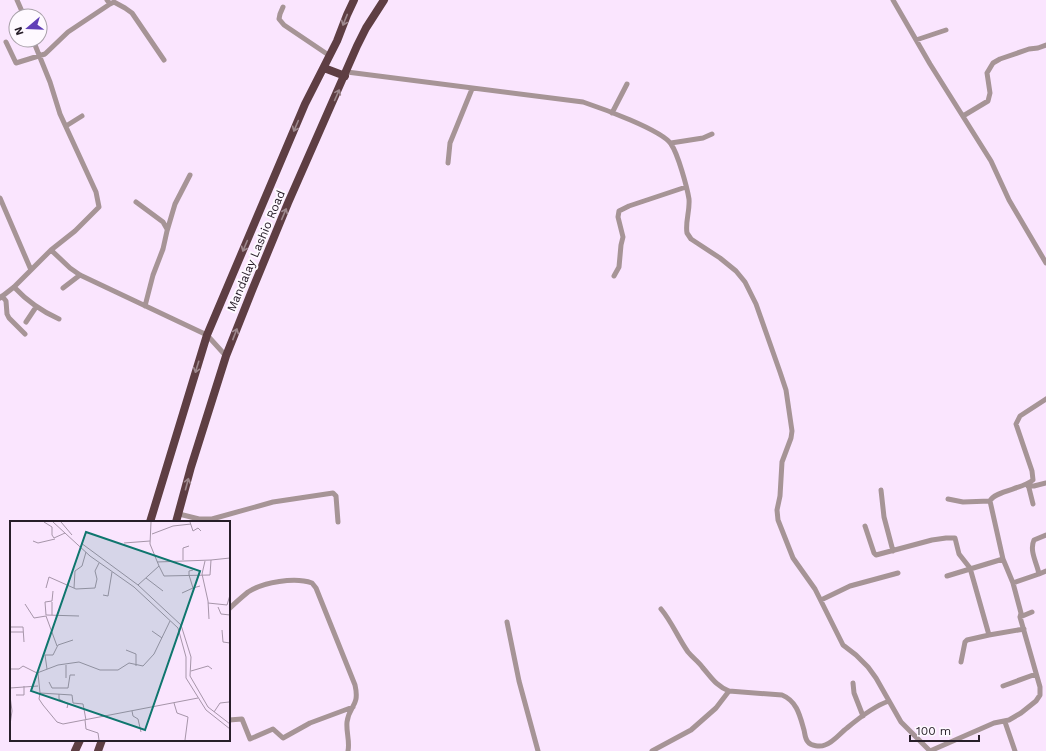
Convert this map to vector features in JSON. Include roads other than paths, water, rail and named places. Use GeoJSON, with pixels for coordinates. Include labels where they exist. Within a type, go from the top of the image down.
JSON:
{"type":"FeatureCollection","features":[{"type":"Feature","properties":{"kind":"highway","name":"Mandalay Lashio Road"},"geometry":{"type":"LineString","coordinates":[[150,521],[208,334],[305,104],[330,56],[354,0]]}},
{"type":"Feature","properties":{"kind":"highway","name":"Mandalay Lashio Road"},"geometry":{"type":"LineString","coordinates":[[178,518],[191,467],[226,356],[253,288],[288,203],[366,28],[384,0]]}},
{"type":"Feature","properties":{"kind":"highway"},"geometry":{"type":"LineString","coordinates":[[324,68],[346,74]]}},
{"type":"Feature","properties":{"kind":"highway"},"geometry":{"type":"LineString","coordinates":[[75,751],[80,741]]}},
{"type":"Feature","properties":{"kind":"highway"},"geometry":{"type":"LineString","coordinates":[[98,751],[102,741]]}},
{"type":"Feature","properties":{"kind":"street"},"geometry":{"type":"LineString","coordinates":[[893,0],[962,116],[991,161],[1009,200],[1046,263]]}},
{"type":"Feature","properties":{"kind":"street"},"geometry":{"type":"LineString","coordinates":[[6,42],[16,63],[40,56],[45,54],[68,32],[108,2],[114,2],[132,13],[164,60]]}},
{"type":"Feature","properties":{"kind":"street"},"geometry":{"type":"LineString","coordinates":[[284,7],[280,14],[280,21],[330,56]]}},
{"type":"Feature","properties":{"kind":"street"},"geometry":{"type":"LineString","coordinates":[[916,40],[946,30]]}},
{"type":"Feature","properties":{"kind":"street"},"geometry":{"type":"LineString","coordinates":[[962,116],[988,101],[990,93],[987,73],[993,63],[1029,49],[1046,45]]}},
{"type":"Feature","properties":{"kind":"street"},"geometry":{"type":"LineString","coordinates":[[25,334],[9,318],[7,314],[6,301],[1,297],[75,231],[99,207],[96,192],[60,114],[50,82],[36,48]]}},
{"type":"Feature","properties":{"kind":"street"},"geometry":{"type":"LineString","coordinates":[[346,74],[583,102],[656,131],[671,144],[686,187],[690,207],[687,233],[691,239],[720,258],[736,271],[745,282],[756,304],[786,390],[792,431],[782,462],[778,520],[793,558],[821,600],[843,644],[868,667],[876,678],[901,722],[930,751],[994,723],[1005,722],[1021,713],[1036,701],[1040,695],[1040,687],[1020,617],[1021,613],[1013,583],[1003,559],[990,501]]}},
{"type":"Feature","properties":{"kind":"street"},"geometry":{"type":"LineString","coordinates":[[612,113],[627,84]]}},
{"type":"Feature","properties":{"kind":"street"},"geometry":{"type":"LineString","coordinates":[[448,163],[450,144],[472,88]]}},
{"type":"Feature","properties":{"kind":"street"},"geometry":{"type":"LineString","coordinates":[[66,126],[82,116]]}},
{"type":"Feature","properties":{"kind":"street"},"geometry":{"type":"LineString","coordinates":[[671,144],[703,138],[712,134]]}},
{"type":"Feature","properties":{"kind":"street"},"geometry":{"type":"LineString","coordinates":[[145,306],[153,275],[163,249],[167,230],[176,204],[190,175]]}},
{"type":"Feature","properties":{"kind":"street"},"geometry":{"type":"LineString","coordinates":[[614,276],[618,267],[624,237],[618,217],[619,210],[686,187]]}},
{"type":"Feature","properties":{"kind":"street"},"geometry":{"type":"LineString","coordinates":[[0,198],[31,270]]}},
{"type":"Feature","properties":{"kind":"street"},"geometry":{"type":"LineString","coordinates":[[136,202],[163,222],[167,230]]}},
{"type":"Feature","properties":{"kind":"street"},"geometry":{"type":"LineString","coordinates":[[0,213],[7,215]]}},
{"type":"Feature","properties":{"kind":"street"},"geometry":{"type":"LineString","coordinates":[[52,250],[70,268],[80,275],[208,334],[226,356]]}},
{"type":"Feature","properties":{"kind":"street"},"geometry":{"type":"LineString","coordinates":[[63,288],[80,275]]}},
{"type":"Feature","properties":{"kind":"street"},"geometry":{"type":"LineString","coordinates":[[14,287],[23,297],[36,307],[59,320]]}},
{"type":"Feature","properties":{"kind":"street"},"geometry":{"type":"LineString","coordinates":[[26,322],[36,307]]}},
{"type":"Feature","properties":{"kind":"street"},"geometry":{"type":"LineString","coordinates":[[948,499],[963,502],[990,501],[994,496],[1028,485],[1033,480],[1032,471],[1016,424],[1020,416],[1046,399]]}},
{"type":"Feature","properties":{"kind":"street"},"geometry":{"type":"LineString","coordinates":[[1028,485],[1034,486],[1046,482]]}},
{"type":"Feature","properties":{"kind":"street"},"geometry":{"type":"LineString","coordinates":[[1028,485],[1033,504]]}},
{"type":"Feature","properties":{"kind":"street"},"geometry":{"type":"LineString","coordinates":[[881,490],[884,517],[893,552]]}},
{"type":"Feature","properties":{"kind":"street"},"geometry":{"type":"LineString","coordinates":[[178,518],[212,519],[273,502],[333,493],[336,496],[338,522]]}},
{"type":"Feature","properties":{"kind":"street"},"geometry":{"type":"LineString","coordinates":[[865,526],[876,555],[893,552],[932,540],[955,538],[958,554],[970,568],[989,635]]}},
{"type":"Feature","properties":{"kind":"street"},"geometry":{"type":"LineString","coordinates":[[1039,574],[1032,550],[1032,544],[1034,540],[1046,534]]}},
{"type":"Feature","properties":{"kind":"street"},"geometry":{"type":"LineString","coordinates":[[947,576],[1003,559]]}},
{"type":"Feature","properties":{"kind":"street"},"geometry":{"type":"LineString","coordinates":[[1013,583],[1046,571]]}},
{"type":"Feature","properties":{"kind":"street"},"geometry":{"type":"LineString","coordinates":[[821,600],[850,586],[898,573]]}},
{"type":"Feature","properties":{"kind":"street"},"geometry":{"type":"LineString","coordinates":[[230,608],[248,592],[264,586],[294,580],[312,583],[316,588],[357,693],[356,701],[347,721],[349,743],[348,751]]}},
{"type":"Feature","properties":{"kind":"street"},"geometry":{"type":"LineString","coordinates":[[661,609],[669,618],[692,657],[702,666],[713,681],[722,688],[729,691],[789,698],[800,715],[808,742],[811,744],[818,746],[830,743],[848,726],[877,706],[889,701]]}},
{"type":"Feature","properties":{"kind":"street"},"geometry":{"type":"LineString","coordinates":[[1020,617],[1032,612]]}},
{"type":"Feature","properties":{"kind":"street"},"geometry":{"type":"LineString","coordinates":[[507,622],[519,681],[538,751]]}},
{"type":"Feature","properties":{"kind":"street"},"geometry":{"type":"LineString","coordinates":[[961,662],[965,642],[967,640],[1024,629]]}},
{"type":"Feature","properties":{"kind":"street"},"geometry":{"type":"LineString","coordinates":[[1002,686],[1036,674]]}},
{"type":"Feature","properties":{"kind":"street"},"geometry":{"type":"LineString","coordinates":[[853,683],[854,693],[863,716]]}},
{"type":"Feature","properties":{"kind":"street"},"geometry":{"type":"LineString","coordinates":[[652,751],[691,730],[716,708],[729,691]]}},
{"type":"Feature","properties":{"kind":"street"},"geometry":{"type":"LineString","coordinates":[[1040,695],[1046,694]]}},
{"type":"Feature","properties":{"kind":"street"},"geometry":{"type":"LineString","coordinates":[[230,720],[242,719],[250,739],[273,729],[283,738],[310,722],[353,707]]}},
{"type":"Feature","properties":{"kind":"street"},"geometry":{"type":"LineString","coordinates":[[1005,722],[1015,751]]}}]}
